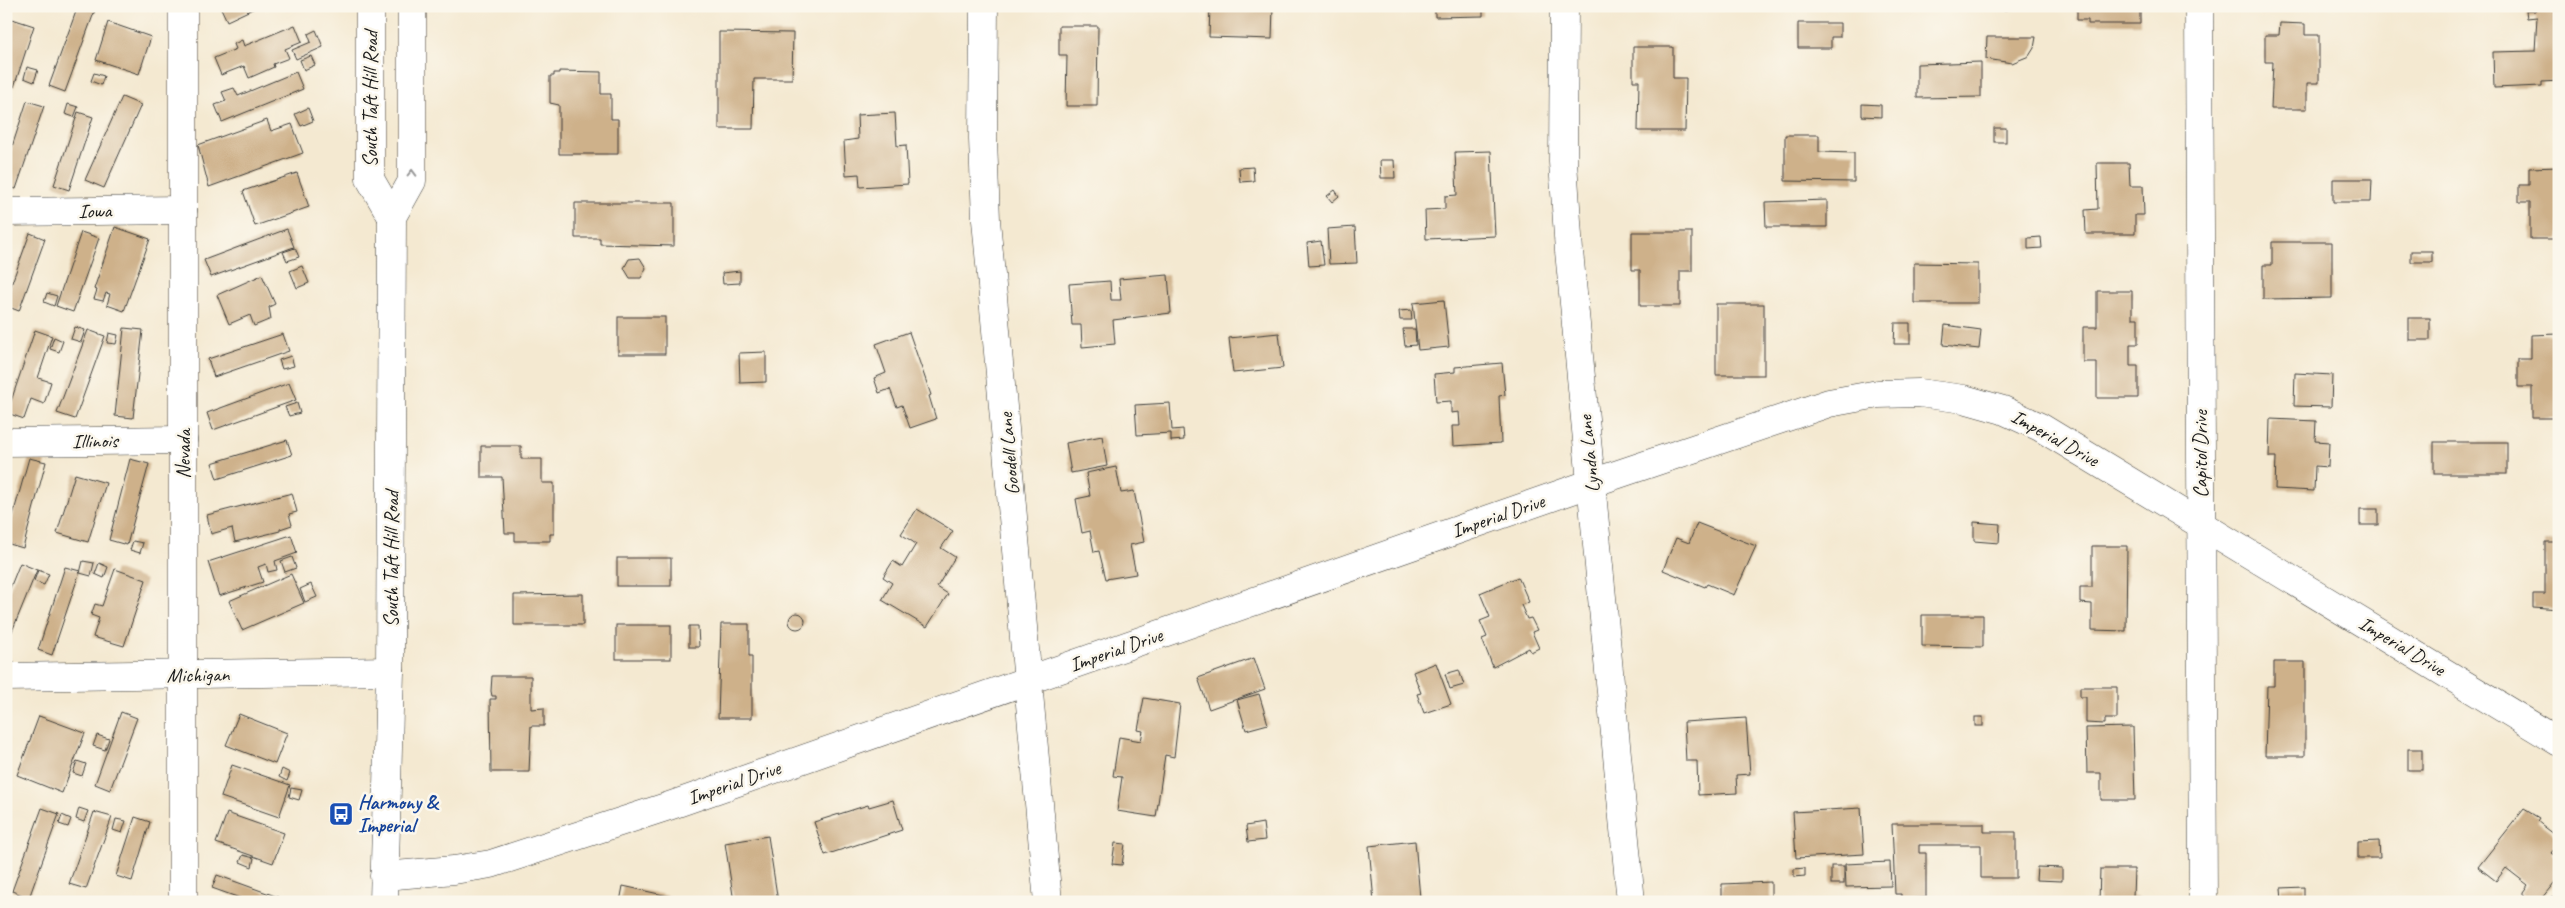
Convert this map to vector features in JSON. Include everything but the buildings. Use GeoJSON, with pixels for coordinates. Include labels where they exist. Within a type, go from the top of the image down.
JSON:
{"type":"FeatureCollection","features":[{"type":"Feature","properties":{"kind":"street","name":"Nevada"},"geometry":{"type":"LineString","coordinates":[[183,6],[183,902]]}},
{"type":"Feature","properties":{"kind":"street","name":"South Taft Hill Road"},"geometry":{"type":"LineString","coordinates":[[370,6],[370,178],[392,217]]}},
{"type":"Feature","properties":{"kind":"street","name":"South Taft Hill Road"},"geometry":{"type":"LineString","coordinates":[[384,889],[390,671],[392,217],[412,181],[412,6]]}},
{"type":"Feature","properties":{"kind":"street","name":"Goodell Lane"},"geometry":{"type":"LineString","coordinates":[[984,6],[983,139],[986,220],[1048,902]]}},
{"type":"Feature","properties":{"kind":"street","name":"Lynda Lane"},"geometry":{"type":"LineString","coordinates":[[1564,6],[1563,162],[1569,251],[1631,902]]}},
{"type":"Feature","properties":{"kind":"street","name":"Capitol Drive"},"geometry":{"type":"LineString","coordinates":[[2199,6],[2203,902]]}},
{"type":"Feature","properties":{"kind":"street","name":"Iowa"},"geometry":{"type":"LineString","coordinates":[[6,212],[183,210]]}},
{"type":"Feature","properties":{"kind":"street","name":"Imperial Drive"},"geometry":{"type":"LineString","coordinates":[[384,889],[454,870],[491,864],[682,801],[1592,483],[1828,403],[1878,394],[1919,393],[1972,401],[2003,410],[2040,427],[2559,742]]}},
{"type":"Feature","properties":{"kind":"street","name":"Illinois"},"geometry":{"type":"LineString","coordinates":[[6,442],[183,440]]}},
{"type":"Feature","properties":{"kind":"street","name":"Michigan"},"geometry":{"type":"LineString","coordinates":[[6,678],[390,671]]}},
{"type":"Feature","properties":{"kind":"place","name":"Harmony & Imperial"},"geometry":{"type":"Point","coordinates":[341,814]}}]}
